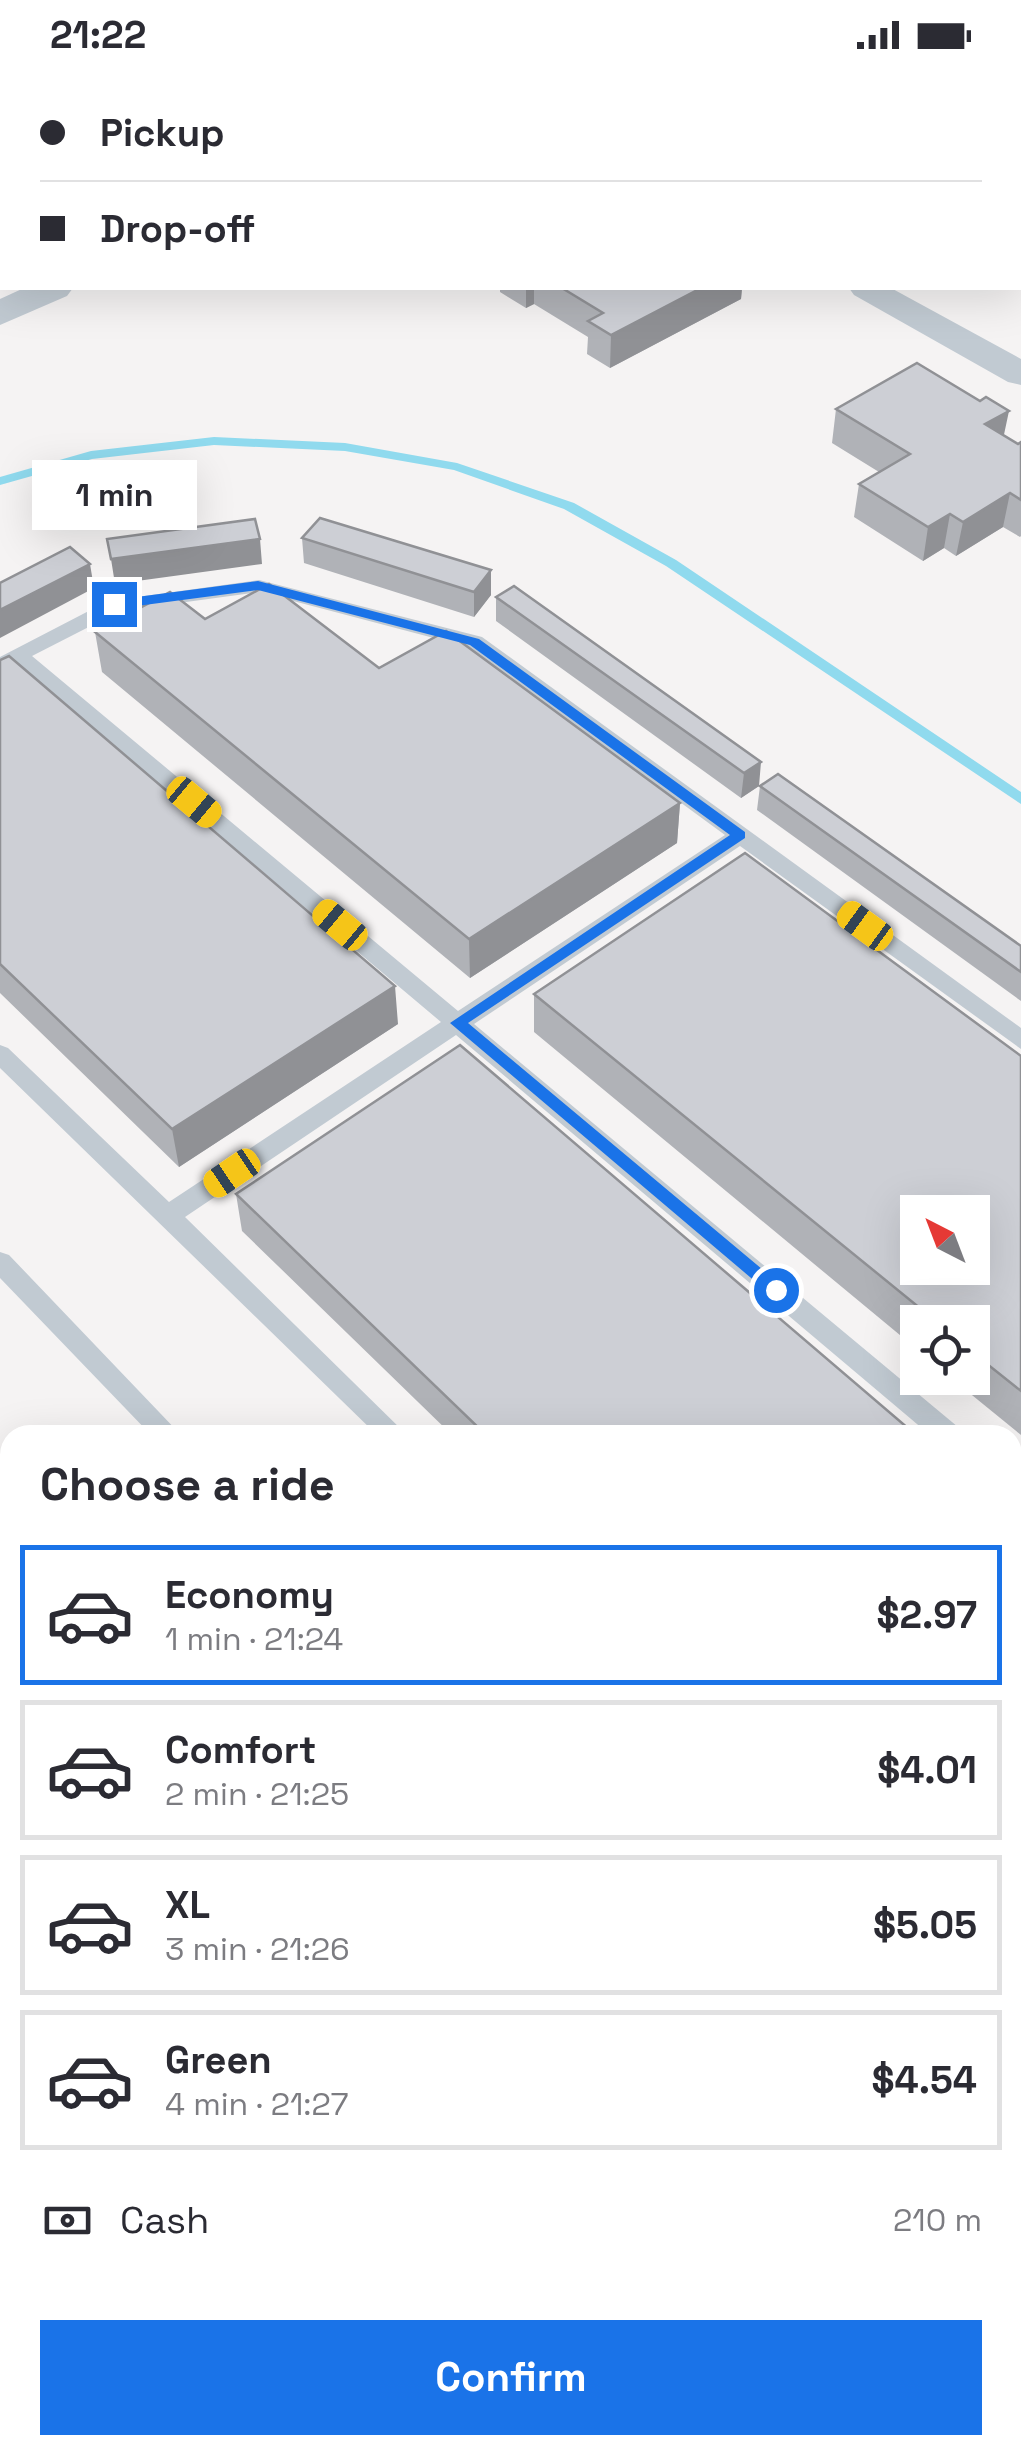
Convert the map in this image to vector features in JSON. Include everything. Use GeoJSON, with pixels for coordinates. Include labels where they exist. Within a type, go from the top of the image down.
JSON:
{"type":"FeatureCollection","features":[{"type":"Feature","properties":{"kind":"street"},"geometry":{"type":"LineString","coordinates":[[0,313],[50,290]]}},
{"type":"Feature","properties":{"kind":"street"},"geometry":{"type":"LineString","coordinates":[[870,290],[1021,374]]}},
{"type":"Feature","properties":{"kind":"street"},"geometry":{"type":"LineString","coordinates":[[900,306],[929,290]]}},
{"type":"Feature","properties":{"kind":"lane"},"geometry":{"type":"LineString","coordinates":[[937,1425],[458,1023],[9,660],[114,604],[258,586],[475,642],[1021,1040]]}},
{"type":"Feature","properties":{"kind":"lane"},"geometry":{"type":"LineString","coordinates":[[167,1216],[740,835]]}},
{"type":"Feature","properties":{"kind":"lane"},"geometry":{"type":"LineString","coordinates":[[0,1054],[384,1425]]}},
{"type":"Feature","properties":{"kind":"lane"},"geometry":{"type":"LineString","coordinates":[[0,1262],[158,1425]]}},
{"type":"Feature","properties":{"kind":"building"},"geometry":{"type":"Polygon","coordinates":[[[565,290],[697,290],[611,335],[588,321],[603,313],[565,290]]]}},
{"type":"Feature","properties":{"kind":"building"},"geometry":{"type":"Polygon","coordinates":[[[917,363],[980,401],[986,397],[1009,411],[985,424],[1018,444],[1021,442],[1021,500],[1010,493],[963,522],[950,514],[928,527],[859,484],[910,454],[836,409],[917,363]]]}},
{"type":"Feature","properties":{"kind":"building"},"geometry":{"type":"Polygon","coordinates":[[[320,518],[491,570],[474,592],[302,538],[320,518]]]}},
{"type":"Feature","properties":{"kind":"building"},"geometry":{"type":"Polygon","coordinates":[[[255,519],[260,539],[111,559],[107,539],[255,519]]]}},
{"type":"Feature","properties":{"kind":"building"},"geometry":{"type":"Polygon","coordinates":[[[70,547],[90,564],[0,610],[0,583],[70,547]]]}},
{"type":"Feature","properties":{"kind":"building"},"geometry":{"type":"Polygon","coordinates":[[[269,584],[379,668],[446,631],[680,803],[469,939],[95,632],[170,592],[205,619],[269,584]]]}},
{"type":"Feature","properties":{"kind":"building"},"geometry":{"type":"Polygon","coordinates":[[[514,586],[761,762],[744,773],[496,597],[514,586]]]}},
{"type":"Feature","properties":{"kind":"building"},"geometry":{"type":"Polygon","coordinates":[[[9,656],[395,986],[172,1129],[0,964],[0,660],[9,656]]]}},
{"type":"Feature","properties":{"kind":"building"},"geometry":{"type":"Polygon","coordinates":[[[778,774],[1021,946],[1021,972],[760,786],[778,774]]]}},
{"type":"Feature","properties":{"kind":"building"},"geometry":{"type":"Polygon","coordinates":[[[745,853],[1021,1056],[1021,1391],[990,1366],[990,1305],[916,1305],[534,994],[745,853]]]}},
{"type":"Feature","properties":{"kind":"building"},"geometry":{"type":"Polygon","coordinates":[[[460,1045],[904,1425],[476,1425],[236,1194],[460,1045]]]}},
{"type":"Feature","properties":{"kind":"waterway"},"geometry":{"type":"LineString","coordinates":[[0,481],[91,455],[214,441],[345,447],[457,467],[569,506],[671,563],[1021,799]]}},
{"type":"Feature","properties":{"kind":"route"},"geometry":{"type":"LineString","coordinates":[[114,604],[258,586],[475,642],[740,835],[458,1023],[776,1290]]}}]}
